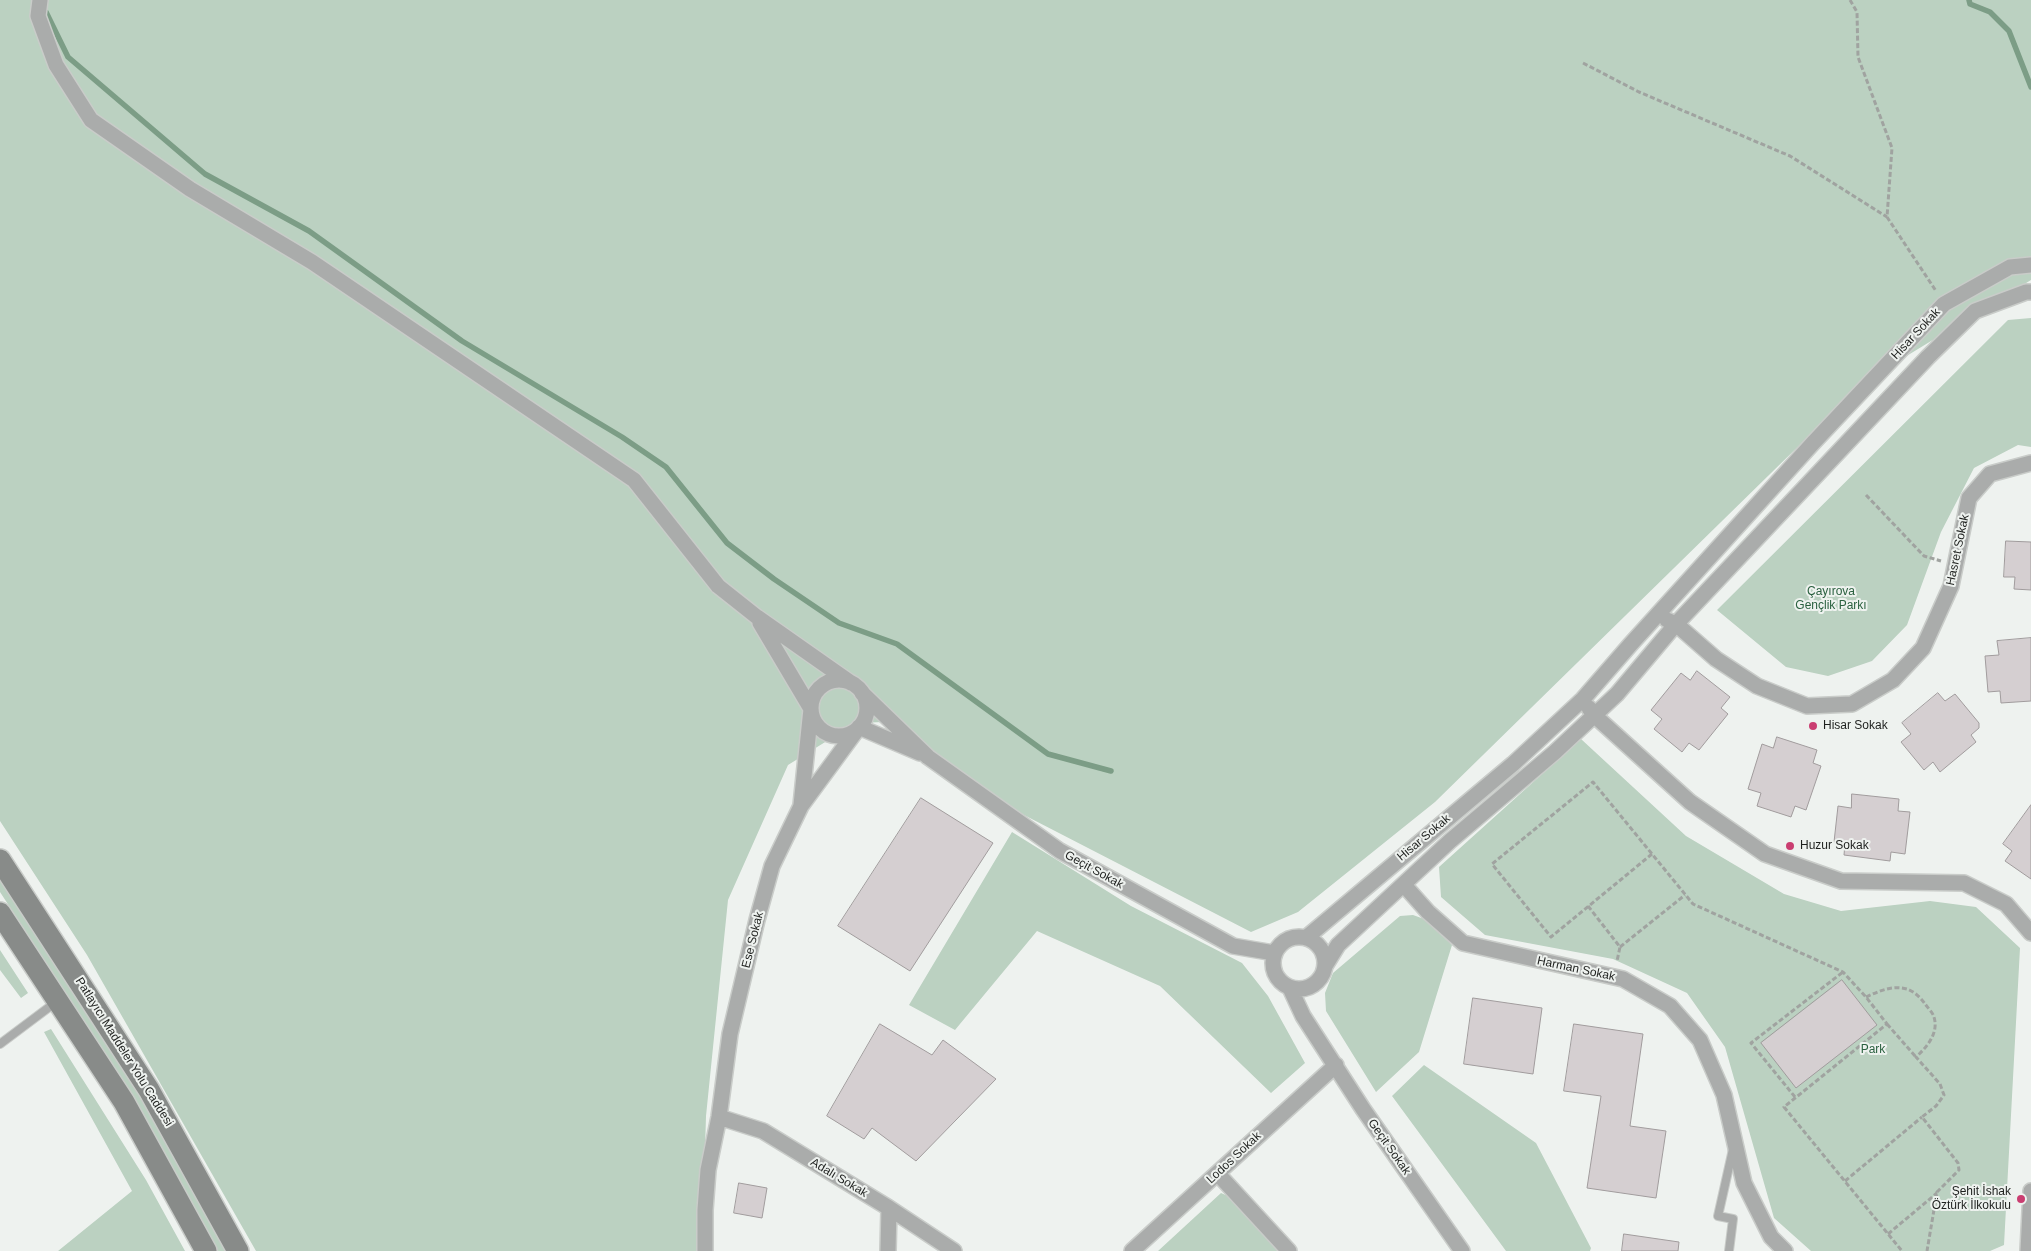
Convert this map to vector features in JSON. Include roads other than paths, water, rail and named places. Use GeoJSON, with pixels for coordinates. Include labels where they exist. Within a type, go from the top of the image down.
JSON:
{"type":"FeatureCollection","features":[{"type":"Feature","properties":{"kind":"main road","name":"Patlayıcı Maddeler Yolu Caddesi"},"geometry":{"type":"LineString","coordinates":[[0,860],[149,1090],[238,1251]]}},
{"type":"Feature","properties":{"kind":"main road"},"geometry":{"type":"LineString","coordinates":[[0,913],[124,1102],[206,1251]]}},
{"type":"Feature","properties":{"kind":"street"},"geometry":{"type":"LineString","coordinates":[[40,0],[38,16],[56,64],[91,120],[190,189],[320,268],[634,480],[718,586],[757,617],[856,688],[928,756]]}},
{"type":"Feature","properties":{"kind":"street","name":"Hisar Sokak"},"geometry":{"type":"LineString","coordinates":[[1307,937],[1513,764],[1583,699],[1657,614],[1813,443],[1944,304],[2010,267],[2031,265]]}},
{"type":"Feature","properties":{"kind":"street","name":"Hisar Sokak"},"geometry":{"type":"LineString","coordinates":[[1325,966],[1338,945],[1450,841],[1595,716],[1617,694],[1676,624],[1928,357],[1975,311],[2026,292],[2031,292]]}},
{"type":"Feature","properties":{"kind":"street","name":"Hasret Sokak"},"geometry":{"type":"LineString","coordinates":[[1657,614],[1676,624],[1716,659],[1757,686],[1807,706],[1852,704],[1893,680],[1923,648],[1951,586],[1968,498],[1990,474],[2031,463]]}},
{"type":"Feature","properties":{"kind":"street"},"geometry":{"type":"LineString","coordinates":[[757,617],[811,708],[812,718],[824,732],[833,736],[843,736],[852,733],[859,727],[866,714],[867,707],[856,688],[842,680],[832,681],[817,691],[812,699],[811,708],[801,806]]}},
{"type":"Feature","properties":{"kind":"street"},"geometry":{"type":"LineString","coordinates":[[1583,699],[1595,716],[1690,802],[1765,854],[1841,881],[1964,882],[2006,904],[2031,933]]}},
{"type":"Feature","properties":{"kind":"street"},"geometry":{"type":"LineString","coordinates":[[859,727],[928,756]]}},
{"type":"Feature","properties":{"kind":"street","name":"Ese Sokak"},"geometry":{"type":"LineString","coordinates":[[705,1251],[705,1210],[708,1170],[730,1034],[772,866],[801,806],[859,727]]}},
{"type":"Feature","properties":{"kind":"street","name":"Geçit Sokak"},"geometry":{"type":"LineString","coordinates":[[928,756],[1060,851],[1232,946],[1274,952]]}},
{"type":"Feature","properties":{"kind":"street","name":"Harman Sokak"},"geometry":{"type":"LineString","coordinates":[[1404,885],[1428,912],[1463,943],[1623,979],[1670,1006],[1700,1040],[1724,1095],[1744,1183],[1770,1237],[1785,1251]]}},
{"type":"Feature","properties":{"kind":"street"},"geometry":{"type":"LineString","coordinates":[[1293,937],[1307,937],[1323,951],[1325,966],[1322,977],[1316,984],[1308,988],[1299,990],[1290,988],[1282,984],[1273,970],[1274,952],[1285,940],[1293,937]]}},
{"type":"Feature","properties":{"kind":"street","name":"Geçit Sokak"},"geometry":{"type":"LineString","coordinates":[[1290,988],[1303,1016],[1363,1109],[1462,1251]]}},
{"type":"Feature","properties":{"kind":"street","name":"Lodos Sokak"},"geometry":{"type":"LineString","coordinates":[[1132,1251],[1336,1065]]}},
{"type":"Feature","properties":{"kind":"street","name":"Adalı Sokak"},"geometry":{"type":"LineString","coordinates":[[718,1117],[763,1131],[889,1208],[954,1251]]}},
{"type":"Feature","properties":{"kind":"street"},"geometry":{"type":"LineString","coordinates":[[1218,1174],[1289,1251]]}},
{"type":"Feature","properties":{"kind":"street"},"geometry":{"type":"LineString","coordinates":[[2028,1251],[2031,1191]]}},
{"type":"Feature","properties":{"kind":"street"},"geometry":{"type":"LineString","coordinates":[[888,1251],[889,1208]]}},
{"type":"Feature","properties":{"kind":"lane"},"geometry":{"type":"LineString","coordinates":[[0,1044],[58,1001]]}},
{"type":"Feature","properties":{"kind":"lane"},"geometry":{"type":"LineString","coordinates":[[1729,1251],[1733,1220],[1718,1216],[1734,1142]]}},
{"type":"Feature","properties":{"kind":"waterway"},"geometry":{"type":"LineString","coordinates":[[1969,0],[1970,4],[1990,12],[2009,31],[2031,87]]}},
{"type":"Feature","properties":{"kind":"waterway"},"geometry":{"type":"LineString","coordinates":[[46,12],[68,57],[205,174],[309,231],[462,341],[622,437],[666,467],[727,543],[774,579],[839,623],[897,644],[1048,754],[1111,771]]}},
{"type":"Feature","properties":{"kind":"place","name":"Hisar Sokak"},"geometry":{"type":"Point","coordinates":[1813,726]}},
{"type":"Feature","properties":{"kind":"place","name":"Huzur Sokak"},"geometry":{"type":"Point","coordinates":[1790,846]}},
{"type":"Feature","properties":{"kind":"place","name":"Şehit İshak Öztürk İlkokulu"},"geometry":{"type":"Point","coordinates":[2021,1199]}},
{"type":"Feature","properties":{"kind":"park label","name":"Çayırova Gençlik Parkı"},"geometry":{"type":"Point","coordinates":[1831,599]}},
{"type":"Feature","properties":{"kind":"park label","name":"Park"},"geometry":{"type":"Point","coordinates":[1873,1050]}}]}
